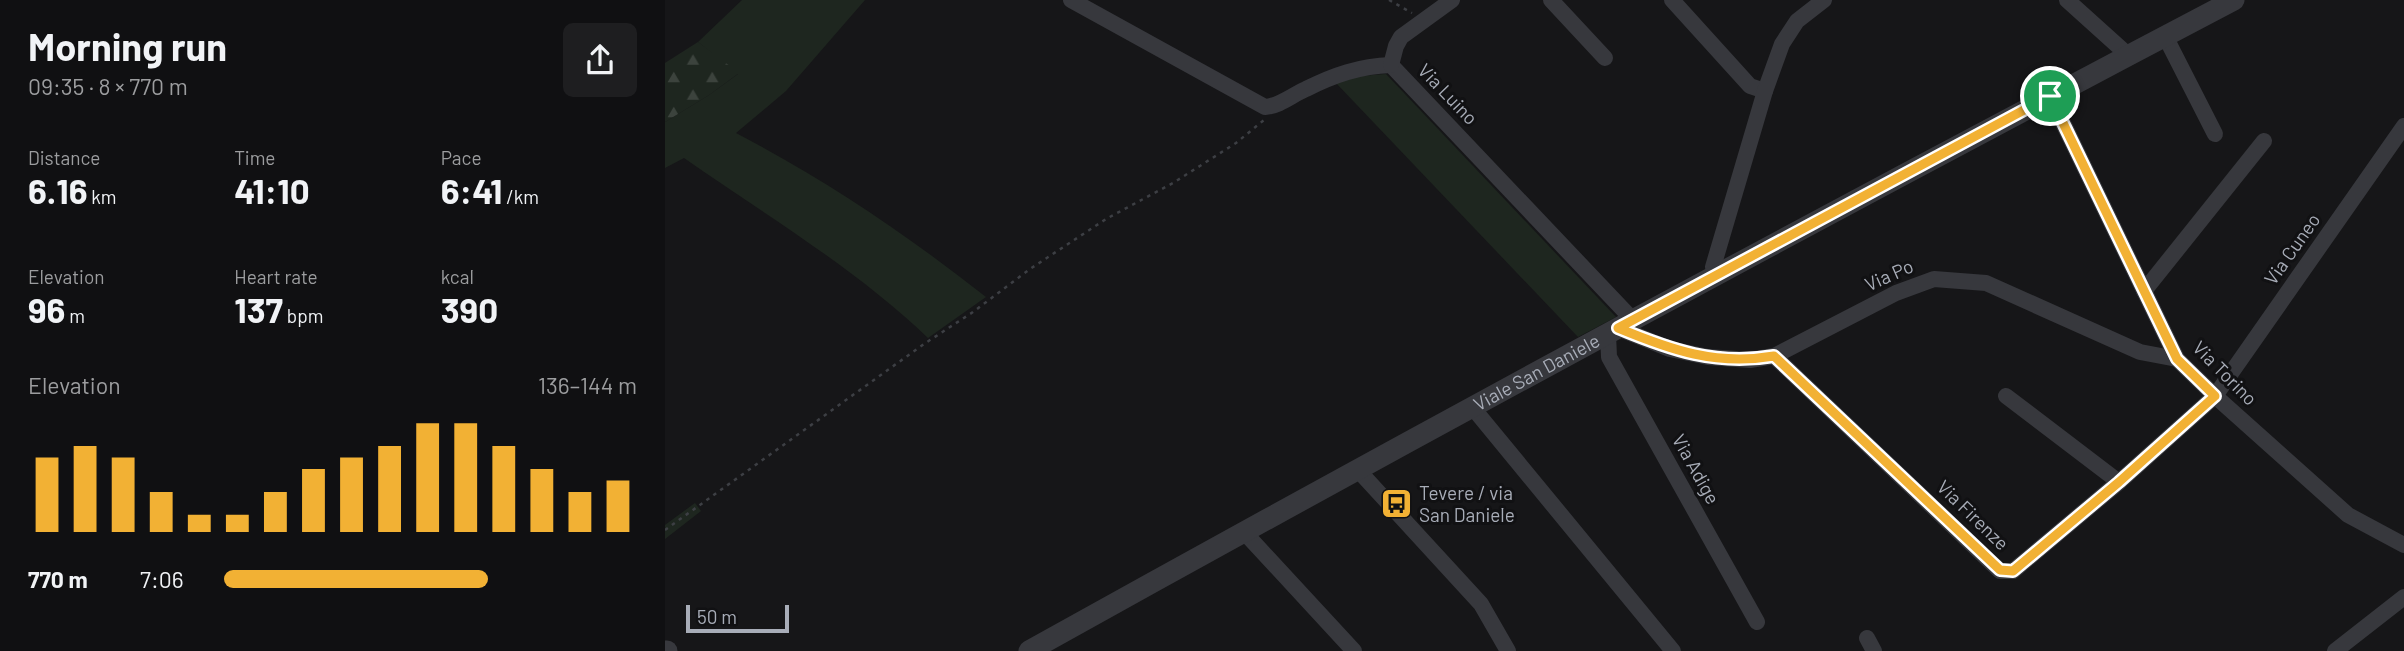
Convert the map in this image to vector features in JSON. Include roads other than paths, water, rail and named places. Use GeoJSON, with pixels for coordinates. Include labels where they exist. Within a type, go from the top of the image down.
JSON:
{"type":"FeatureCollection","features":[{"type":"Feature","properties":{"kind":"street","name":"Via Luino"},"geometry":{"type":"LineString","coordinates":[[1071,0],[1261,106],[1273,107],[1303,89],[1347,71],[1391,65],[1620,328]]}},
{"type":"Feature","properties":{"kind":"street"},"geometry":{"type":"LineString","coordinates":[[1391,65],[1401,37],[1452,0]]}},
{"type":"Feature","properties":{"kind":"street"},"geometry":{"type":"LineString","coordinates":[[1552,0],[1605,58]]}},
{"type":"Feature","properties":{"kind":"street"},"geometry":{"type":"LineString","coordinates":[[1672,0],[1750,86],[1765,91]]}},
{"type":"Feature","properties":{"kind":"street"},"geometry":{"type":"LineString","coordinates":[[1717,275],[1713,267],[1765,91],[1782,44],[1797,22],[1824,0]]}},
{"type":"Feature","properties":{"kind":"street"},"geometry":{"type":"LineString","coordinates":[[2067,0],[2128,55]]}},
{"type":"Feature","properties":{"kind":"street","name":"Viale San Daniele"},"geometry":{"type":"LineString","coordinates":[[1029,651],[1717,275],[2234,0]]}},
{"type":"Feature","properties":{"kind":"street"},"geometry":{"type":"LineString","coordinates":[[2165,36],[2215,134]]}},
{"type":"Feature","properties":{"kind":"street","name":"Via Torino"},"geometry":{"type":"LineString","coordinates":[[2050,96],[2177,359],[2348,515],[2404,545]]}},
{"type":"Feature","properties":{"kind":"street","name":"Via Cuneo"},"geometry":{"type":"LineString","coordinates":[[2215,396],[2404,126]]}},
{"type":"Feature","properties":{"kind":"street"},"geometry":{"type":"LineString","coordinates":[[2144,291],[2264,141]]}},
{"type":"Feature","properties":{"kind":"street","name":"Via Po"},"geometry":{"type":"LineString","coordinates":[[1620,328],[1670,349],[1750,360],[1774,356],[1896,293],[1934,279],[1986,283],[2140,352],[2177,359]]}},
{"type":"Feature","properties":{"kind":"street","name":"Via Adige"},"geometry":{"type":"LineString","coordinates":[[1620,328],[1609,356],[1757,622]]}},
{"type":"Feature","properties":{"kind":"street","name":"Via Firenze"},"geometry":{"type":"LineString","coordinates":[[1774,356],[2000,570],[2013,571],[2119,482],[2215,396]]}},
{"type":"Feature","properties":{"kind":"street"},"geometry":{"type":"LineString","coordinates":[[2005,396],[2119,482]]}},
{"type":"Feature","properties":{"kind":"street"},"geometry":{"type":"LineString","coordinates":[[1473,408],[1673,651]]}},
{"type":"Feature","properties":{"kind":"street"},"geometry":{"type":"LineString","coordinates":[[1359,470],[1481,604],[1508,651]]}},
{"type":"Feature","properties":{"kind":"street"},"geometry":{"type":"LineString","coordinates":[[1245,533],[1354,651]]}},
{"type":"Feature","properties":{"kind":"street"},"geometry":{"type":"LineString","coordinates":[[2335,651],[2404,597]]}},
{"type":"Feature","properties":{"kind":"place","name":"Tevere / via San Daniele"},"geometry":{"type":"Point","coordinates":[1396,504]}}]}
